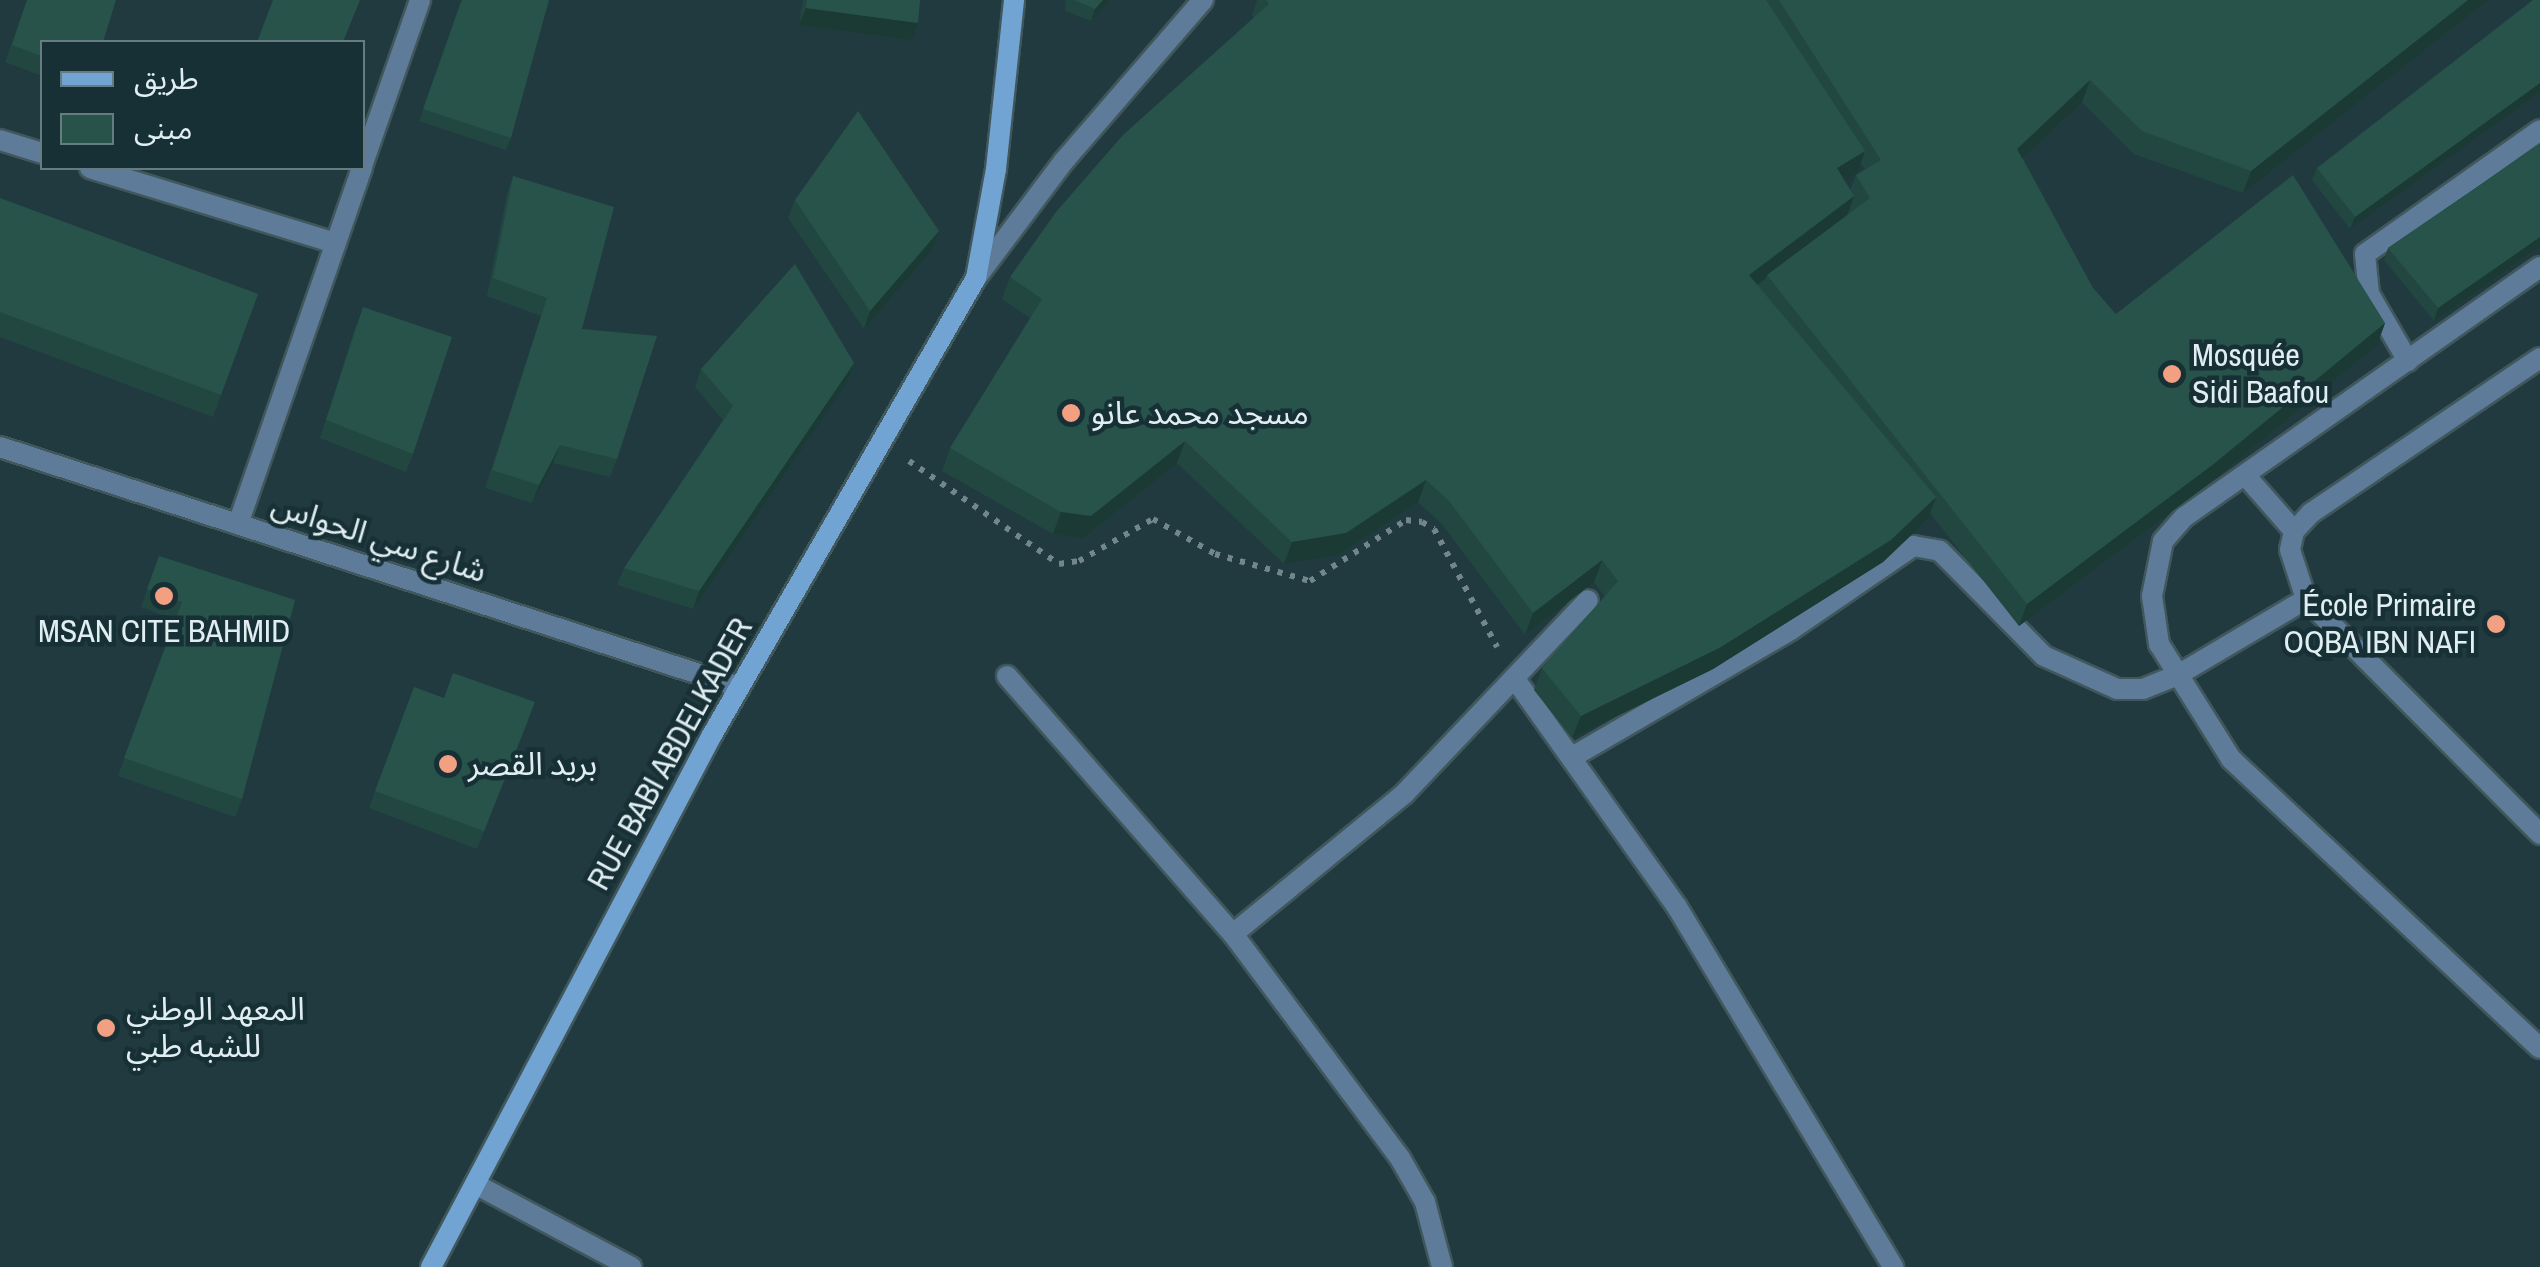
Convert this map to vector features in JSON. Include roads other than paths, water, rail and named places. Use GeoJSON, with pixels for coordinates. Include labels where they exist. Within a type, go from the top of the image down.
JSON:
{"type":"FeatureCollection","features":[{"type":"Feature","properties":{"kind":"main road","name":"RUE BABI ABDELKADER"},"geometry":{"type":"LineString","coordinates":[[431,1267],[739,687],[884,444],[976,278],[996,169],[1014,0]]}},
{"type":"Feature","properties":{"kind":"street"},"geometry":{"type":"LineString","coordinates":[[365,158],[420,0]]}},
{"type":"Feature","properties":{"kind":"street"},"geometry":{"type":"LineString","coordinates":[[976,278],[1064,161],[1203,0]]}},
{"type":"Feature","properties":{"kind":"street"},"geometry":{"type":"LineString","coordinates":[[2408,361],[2369,294],[2365,254],[2540,130]]}},
{"type":"Feature","properties":{"kind":"street"},"geometry":{"type":"LineString","coordinates":[[0,140],[40,152]]}},
{"type":"Feature","properties":{"kind":"street"},"geometry":{"type":"LineString","coordinates":[[97,170],[336,242]]}},
{"type":"Feature","properties":{"kind":"street"},"geometry":{"type":"LineString","coordinates":[[238,524],[361,170]]}},
{"type":"Feature","properties":{"kind":"street"},"geometry":{"type":"LineString","coordinates":[[2540,267],[2184,517],[2163,541],[2154,574],[2154,627],[2176,676],[2232,759],[2540,1048]]}},
{"type":"Feature","properties":{"kind":"street"},"geometry":{"type":"LineString","coordinates":[[2540,358],[2294,531],[2290,550],[2306,599],[2540,834]]}},
{"type":"Feature","properties":{"kind":"street","name":"شارع سي الحواس"},"geometry":{"type":"LineString","coordinates":[[0,447],[739,687]]}},
{"type":"Feature","properties":{"kind":"street"},"geometry":{"type":"LineString","coordinates":[[2245,475],[2294,531]]}},
{"type":"Feature","properties":{"kind":"street"},"geometry":{"type":"LineString","coordinates":[[1574,756],[1792,628],[1913,546],[1940,550],[2044,656],[2118,689],[2143,690],[2176,676],[2306,599]]}},
{"type":"Feature","properties":{"kind":"street"},"geometry":{"type":"LineString","coordinates":[[1233,934],[1404,794],[1588,600]]}},
{"type":"Feature","properties":{"kind":"street"},"geometry":{"type":"LineString","coordinates":[[1007,676],[1233,934],[1400,1158],[1424,1202],[1442,1267]]}},
{"type":"Feature","properties":{"kind":"street"},"geometry":{"type":"LineString","coordinates":[[1514,679],[1574,756],[1677,907],[1893,1267]]}},
{"type":"Feature","properties":{"kind":"street"},"geometry":{"type":"LineString","coordinates":[[475,1184],[631,1267]]}},
{"type":"Feature","properties":{"kind":"place","name":"Mosquée Sidi Baafou"},"geometry":{"type":"Point","coordinates":[2172,374]}},
{"type":"Feature","properties":{"kind":"place","name":"مسجد محمد عانو"},"geometry":{"type":"Point","coordinates":[1071,413]}},
{"type":"Feature","properties":{"kind":"place","name":"MSAN CITE BAHMID"},"geometry":{"type":"Point","coordinates":[164,596]}},
{"type":"Feature","properties":{"kind":"place","name":"École Primaire OQBA IBN NAFI"},"geometry":{"type":"Point","coordinates":[2496,624]}},
{"type":"Feature","properties":{"kind":"place","name":"بريد القصر"},"geometry":{"type":"Point","coordinates":[448,764]}},
{"type":"Feature","properties":{"kind":"place","name":"المعهد الوطني للشبه طبي"},"geometry":{"type":"Point","coordinates":[106,1028]}}]}
